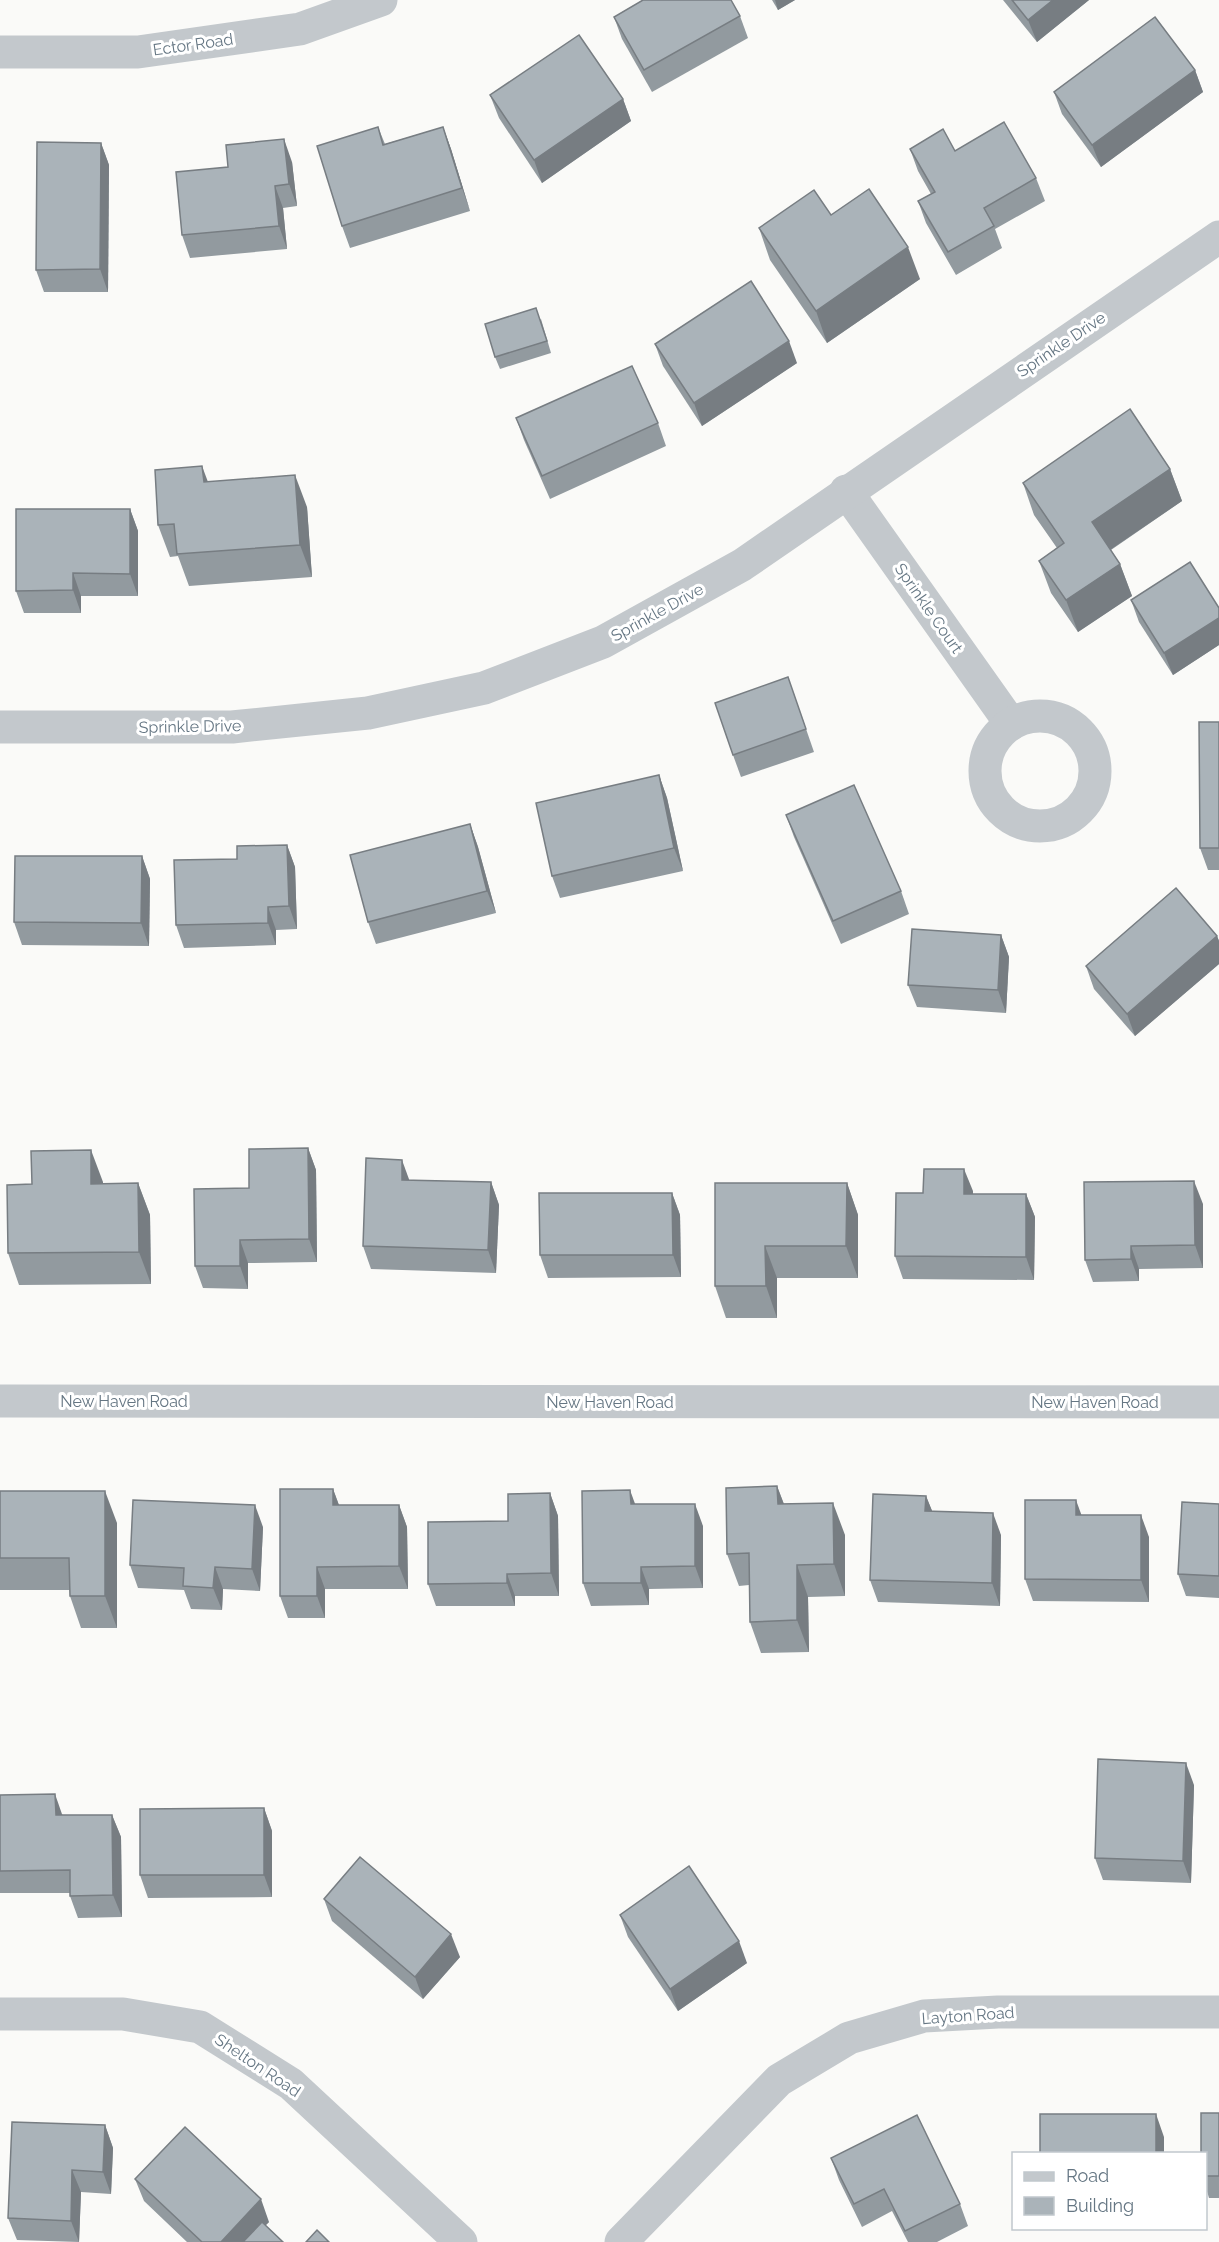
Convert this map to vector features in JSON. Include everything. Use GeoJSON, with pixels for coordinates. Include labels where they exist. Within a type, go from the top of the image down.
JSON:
{"type":"FeatureCollection","features":[{"type":"Feature","properties":{"kind":"street","name":"Ector Road"},"geometry":{"type":"LineString","coordinates":[[0,52],[138,52],[300,29],[381,0]]}},
{"type":"Feature","properties":{"kind":"street","name":"Sprinkle Drive"},"geometry":{"type":"LineString","coordinates":[[0,727],[232,727],[368,713],[484,688],[603,642],[742,565],[846,491],[1219,237]]}},
{"type":"Feature","properties":{"kind":"street","name":"Sprinkle Court"},"geometry":{"type":"LineString","coordinates":[[846,491],[1011,724]]}},
{"type":"Feature","properties":{"kind":"street","name":"New Haven Road"},"geometry":{"type":"LineString","coordinates":[[0,1401],[1219,1402]]}},
{"type":"Feature","properties":{"kind":"street","name":"Layton Road"},"geometry":{"type":"LineString","coordinates":[[621,2242],[779,2080],[849,2038],[924,2016],[998,2012],[1219,2012]]}},
{"type":"Feature","properties":{"kind":"street","name":"Shelton Road"},"geometry":{"type":"LineString","coordinates":[[0,2014],[123,2014],[201,2027],[291,2084],[461,2242]]}},
{"type":"Feature","properties":{"kind":"building"},"geometry":{"type":"Polygon","coordinates":[[[643,0],[731,0],[740,16],[644,70],[614,17],[643,0]]]}},
{"type":"Feature","properties":{"kind":"building"},"geometry":{"type":"Polygon","coordinates":[[[1012,0],[1053,0],[1028,20],[1012,0]]]}},
{"type":"Feature","properties":{"kind":"building"},"geometry":{"type":"Polygon","coordinates":[[[1155,17],[1195,70],[1092,145],[1054,92],[1155,17]]]}},
{"type":"Feature","properties":{"kind":"building"},"geometry":{"type":"Polygon","coordinates":[[[579,35],[623,99],[534,160],[490,95],[579,35]]]}},
{"type":"Feature","properties":{"kind":"building"},"geometry":{"type":"Polygon","coordinates":[[[1004,122],[1036,178],[984,208],[994,226],[948,252],[918,201],[935,192],[910,149],[943,129],[955,151],[1004,122]]]}},
{"type":"Feature","properties":{"kind":"building"},"geometry":{"type":"Polygon","coordinates":[[[378,127],[383,145],[443,127],[462,188],[342,226],[317,146],[378,127]]]}},
{"type":"Feature","properties":{"kind":"building"},"geometry":{"type":"Polygon","coordinates":[[[284,139],[289,184],[275,186],[279,226],[182,235],[176,172],[228,167],[226,145],[284,139]]]}},
{"type":"Feature","properties":{"kind":"building"},"geometry":{"type":"Polygon","coordinates":[[[37,142],[101,143],[100,269],[36,270],[37,142]]]}},
{"type":"Feature","properties":{"kind":"building"},"geometry":{"type":"Polygon","coordinates":[[[869,189],[908,247],[816,311],[759,228],[814,190],[831,215],[869,189]]]}},
{"type":"Feature","properties":{"kind":"building"},"geometry":{"type":"Polygon","coordinates":[[[751,281],[789,341],[694,403],[655,344],[751,281]]]}},
{"type":"Feature","properties":{"kind":"building"},"geometry":{"type":"Polygon","coordinates":[[[536,308],[547,341],[495,357],[485,324],[536,308]]]}},
{"type":"Feature","properties":{"kind":"building"},"geometry":{"type":"Polygon","coordinates":[[[632,366],[658,423],[542,476],[516,418],[632,366]]]}},
{"type":"Feature","properties":{"kind":"building"},"geometry":{"type":"Polygon","coordinates":[[[1130,409],[1170,469],[1092,522],[1120,564],[1066,600],[1039,561],[1064,543],[1023,483],[1130,409]]]}},
{"type":"Feature","properties":{"kind":"building"},"geometry":{"type":"Polygon","coordinates":[[[202,466],[204,482],[295,475],[300,545],[177,554],[174,524],[158,525],[155,470],[202,466]]]}},
{"type":"Feature","properties":{"kind":"building"},"geometry":{"type":"Polygon","coordinates":[[[16,509],[130,509],[130,574],[73,573],[73,590],[16,591],[16,509]]]}},
{"type":"Feature","properties":{"kind":"building"},"geometry":{"type":"Polygon","coordinates":[[[1190,562],[1219,608],[1219,618],[1164,653],[1131,600],[1190,562]]]}},
{"type":"Feature","properties":{"kind":"building"},"geometry":{"type":"Polygon","coordinates":[[[788,677],[806,729],[733,755],[715,703],[788,677]]]}},
{"type":"Feature","properties":{"kind":"building"},"geometry":{"type":"Polygon","coordinates":[[[1199,722],[1219,722],[1219,848],[1200,848],[1199,722]]]}},
{"type":"Feature","properties":{"kind":"building"},"geometry":{"type":"Polygon","coordinates":[[[659,775],[674,848],[552,876],[536,803],[659,775]]]}},
{"type":"Feature","properties":{"kind":"building"},"geometry":{"type":"Polygon","coordinates":[[[854,785],[901,891],[833,921],[786,815],[854,785]]]}},
{"type":"Feature","properties":{"kind":"building"},"geometry":{"type":"Polygon","coordinates":[[[470,824],[487,891],[368,922],[350,855],[470,824]]]}},
{"type":"Feature","properties":{"kind":"building"},"geometry":{"type":"Polygon","coordinates":[[[287,845],[289,906],[268,907],[268,923],[176,925],[174,860],[237,859],[237,846],[287,845]]]}},
{"type":"Feature","properties":{"kind":"building"},"geometry":{"type":"Polygon","coordinates":[[[15,856],[142,856],[141,923],[14,922],[15,856]]]}},
{"type":"Feature","properties":{"kind":"building"},"geometry":{"type":"Polygon","coordinates":[[[1176,888],[1217,936],[1127,1014],[1086,966],[1176,888]]]}},
{"type":"Feature","properties":{"kind":"building"},"geometry":{"type":"Polygon","coordinates":[[[912,929],[1001,935],[998,990],[908,985],[912,929]]]}},
{"type":"Feature","properties":{"kind":"building"},"geometry":{"type":"Polygon","coordinates":[[[308,1148],[309,1239],[240,1240],[240,1266],[195,1266],[194,1189],[249,1188],[249,1149],[308,1148]]]}},
{"type":"Feature","properties":{"kind":"building"},"geometry":{"type":"Polygon","coordinates":[[[91,1150],[91,1184],[138,1183],[139,1252],[8,1253],[7,1185],[32,1184],[31,1151],[91,1150]]]}},
{"type":"Feature","properties":{"kind":"building"},"geometry":{"type":"Polygon","coordinates":[[[366,1158],[402,1160],[402,1180],[491,1182],[488,1250],[363,1246],[366,1158]]]}},
{"type":"Feature","properties":{"kind":"building"},"geometry":{"type":"Polygon","coordinates":[[[924,1169],[964,1169],[964,1194],[1026,1194],[1026,1257],[895,1256],[896,1193],[923,1193],[924,1169]]]}},
{"type":"Feature","properties":{"kind":"building"},"geometry":{"type":"Polygon","coordinates":[[[1194,1181],[1195,1245],[1131,1246],[1131,1259],[1085,1260],[1084,1182],[1194,1181]]]}},
{"type":"Feature","properties":{"kind":"building"},"geometry":{"type":"Polygon","coordinates":[[[715,1183],[847,1183],[846,1246],[765,1246],[766,1286],[715,1286],[715,1183]]]}},
{"type":"Feature","properties":{"kind":"building"},"geometry":{"type":"Polygon","coordinates":[[[539,1193],[672,1193],[673,1255],[540,1255],[539,1193]]]}},
{"type":"Feature","properties":{"kind":"building"},"geometry":{"type":"Polygon","coordinates":[[[777,1486],[778,1504],[833,1503],[834,1564],[797,1565],[797,1620],[750,1622],[749,1553],[727,1554],[726,1488],[777,1486]]]}},
{"type":"Feature","properties":{"kind":"building"},"geometry":{"type":"Polygon","coordinates":[[[280,1489],[333,1489],[333,1505],[399,1505],[399,1566],[317,1567],[317,1596],[280,1596],[280,1489]]]}},
{"type":"Feature","properties":{"kind":"building"},"geometry":{"type":"Polygon","coordinates":[[[630,1490],[631,1504],[695,1504],[695,1566],[641,1567],[641,1583],[583,1583],[582,1491],[630,1490]]]}},
{"type":"Feature","properties":{"kind":"building"},"geometry":{"type":"Polygon","coordinates":[[[0,1491],[105,1491],[105,1596],[70,1596],[69,1558],[0,1558],[0,1491]]]}},
{"type":"Feature","properties":{"kind":"building"},"geometry":{"type":"Polygon","coordinates":[[[550,1493],[551,1573],[507,1574],[507,1583],[428,1584],[428,1522],[508,1521],[508,1494],[550,1493]]]}},
{"type":"Feature","properties":{"kind":"building"},"geometry":{"type":"Polygon","coordinates":[[[873,1494],[926,1496],[925,1511],[993,1513],[992,1583],[870,1580],[873,1494]]]}},
{"type":"Feature","properties":{"kind":"building"},"geometry":{"type":"Polygon","coordinates":[[[133,1500],[255,1505],[252,1569],[215,1567],[213,1588],[183,1586],[184,1568],[130,1565],[133,1500]]]}},
{"type":"Feature","properties":{"kind":"building"},"geometry":{"type":"Polygon","coordinates":[[[1025,1500],[1076,1500],[1076,1515],[1141,1515],[1141,1580],[1025,1579],[1025,1500]]]}},
{"type":"Feature","properties":{"kind":"building"},"geometry":{"type":"Polygon","coordinates":[[[1182,1502],[1219,1504],[1219,1576],[1178,1574],[1182,1502]]]}},
{"type":"Feature","properties":{"kind":"building"},"geometry":{"type":"Polygon","coordinates":[[[1098,1759],[1186,1763],[1183,1861],[1095,1858],[1098,1759]]]}},
{"type":"Feature","properties":{"kind":"building"},"geometry":{"type":"Polygon","coordinates":[[[55,1794],[56,1815],[112,1815],[113,1895],[70,1896],[70,1870],[0,1871],[0,1795],[55,1794]]]}},
{"type":"Feature","properties":{"kind":"building"},"geometry":{"type":"Polygon","coordinates":[[[264,1808],[264,1875],[140,1875],[140,1809],[264,1808]]]}},
{"type":"Feature","properties":{"kind":"building"},"geometry":{"type":"Polygon","coordinates":[[[360,1857],[451,1934],[415,1977],[324,1899],[360,1857]]]}},
{"type":"Feature","properties":{"kind":"building"},"geometry":{"type":"Polygon","coordinates":[[[689,1866],[739,1941],[670,1989],[620,1915],[689,1866]]]}},
{"type":"Feature","properties":{"kind":"building"},"geometry":{"type":"Polygon","coordinates":[[[1201,2113],[1219,2113],[1219,2176],[1207,2176],[1207,2152],[1201,2152],[1201,2113]]]}},
{"type":"Feature","properties":{"kind":"building"},"geometry":{"type":"Polygon","coordinates":[[[1040,2114],[1156,2114],[1156,2152],[1040,2152],[1040,2114]]]}},
{"type":"Feature","properties":{"kind":"building"},"geometry":{"type":"Polygon","coordinates":[[[917,2115],[960,2204],[905,2231],[884,2189],[854,2204],[831,2158],[917,2115]]]}},
{"type":"Feature","properties":{"kind":"building"},"geometry":{"type":"Polygon","coordinates":[[[12,2122],[105,2125],[103,2172],[72,2170],[71,2221],[8,2218],[12,2122]]]}},
{"type":"Feature","properties":{"kind":"building"},"geometry":{"type":"Polygon","coordinates":[[[185,2127],[261,2199],[221,2242],[202,2242],[135,2179],[185,2127]]]}},
{"type":"Feature","properties":{"kind":"building"},"geometry":{"type":"Polygon","coordinates":[[[262,2222],[283,2242],[243,2242],[262,2222]]]}},
{"type":"Feature","properties":{"kind":"building"},"geometry":{"type":"Polygon","coordinates":[[[317,2230],[329,2242],[306,2242],[317,2230]]]}}]}
